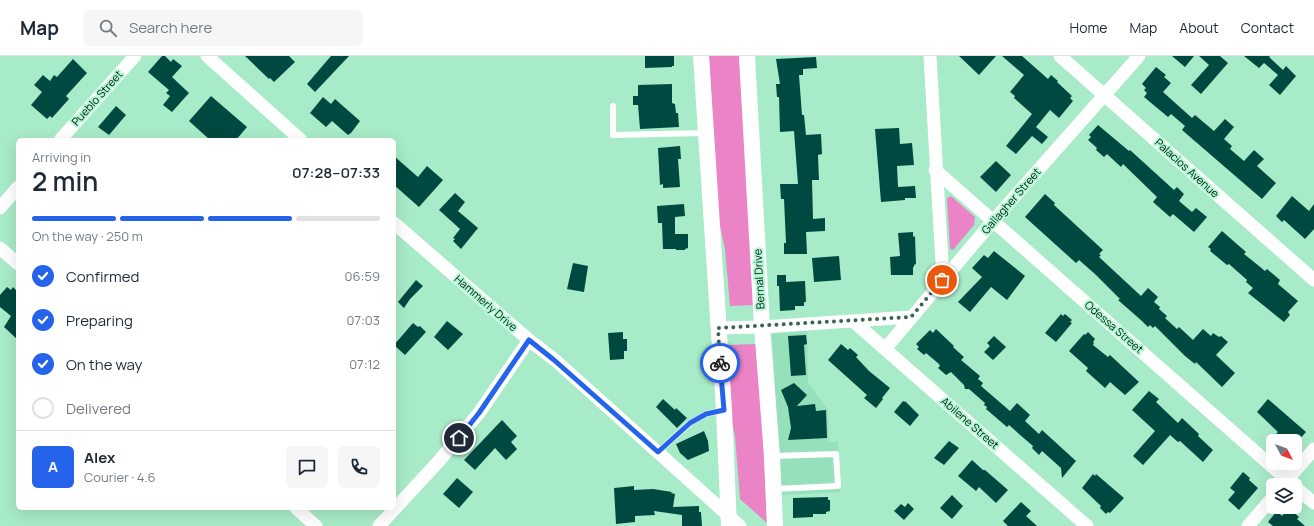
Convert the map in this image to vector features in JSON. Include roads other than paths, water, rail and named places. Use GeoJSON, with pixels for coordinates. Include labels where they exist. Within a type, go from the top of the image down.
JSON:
{"type":"FeatureCollection","features":[{"type":"Feature","properties":{"kind":"street","name":"Pueblo Street"},"geometry":{"type":"LineString","coordinates":[[62,138],[135,56]]}},
{"type":"Feature","properties":{"kind":"street"},"geometry":{"type":"LineString","coordinates":[[206,56],[299,138]]}},
{"type":"Feature","properties":{"kind":"street"},"geometry":{"type":"LineString","coordinates":[[702,56],[724,410],[728,520]]}},
{"type":"Feature","properties":{"kind":"street","name":"Bernal Drive"},"geometry":{"type":"LineString","coordinates":[[747,56],[775,526]]}},
{"type":"Feature","properties":{"kind":"street"},"geometry":{"type":"LineString","coordinates":[[930,56],[942,280]]}},
{"type":"Feature","properties":{"kind":"street","name":"Palacios Avenue"},"geometry":{"type":"LineString","coordinates":[[1060,56],[1105,94],[1314,280]]}},
{"type":"Feature","properties":{"kind":"street","name":"Gallagher Street"},"geometry":{"type":"LineString","coordinates":[[885,349],[942,280],[1138,56]]}},
{"type":"Feature","properties":{"kind":"street","name":"Odessa Street"},"geometry":{"type":"LineString","coordinates":[[935,170],[1283,478]]}},
{"type":"Feature","properties":{"kind":"street"},"geometry":{"type":"LineString","coordinates":[[0,208],[16,189]]}},
{"type":"Feature","properties":{"kind":"street","name":"Hammerly Drive"},"geometry":{"type":"LineString","coordinates":[[396,225],[554,360],[658,452],[728,520],[740,526]]}},
{"type":"Feature","properties":{"kind":"street"},"geometry":{"type":"LineString","coordinates":[[0,248],[16,262]]}},
{"type":"Feature","properties":{"kind":"street"},"geometry":{"type":"LineString","coordinates":[[718,328],[762,327],[911,317]]}},
{"type":"Feature","properties":{"kind":"street","name":"Abilene Street"},"geometry":{"type":"LineString","coordinates":[[853,321],[1088,526]]}},
{"type":"Feature","properties":{"kind":"street"},"geometry":{"type":"LineString","coordinates":[[396,508],[438,462],[479,413],[529,340]]}},
{"type":"Feature","properties":{"kind":"street"},"geometry":{"type":"LineString","coordinates":[[1294,478],[1314,450]]}},
{"type":"Feature","properties":{"kind":"street","name":"Odessa Street"},"geometry":{"type":"LineString","coordinates":[[1302,494],[1314,503]]}},
{"type":"Feature","properties":{"kind":"street"},"geometry":{"type":"LineString","coordinates":[[1248,526],[1266,505]]}},
{"type":"Feature","properties":{"kind":"street"},"geometry":{"type":"LineString","coordinates":[[298,510],[316,526]]}},
{"type":"Feature","properties":{"kind":"street"},"geometry":{"type":"LineString","coordinates":[[379,526],[394,510]]}},
{"type":"Feature","properties":{"kind":"lane"},"geometry":{"type":"LineString","coordinates":[[613,106],[613,135],[706,133]]}},
{"type":"Feature","properties":{"kind":"lane"},"geometry":{"type":"LineString","coordinates":[[658,452],[690,423],[706,414],[724,410]]}},
{"type":"Feature","properties":{"kind":"lane"},"geometry":{"type":"LineString","coordinates":[[772,456],[836,454],[838,486],[773,489]]}}]}
